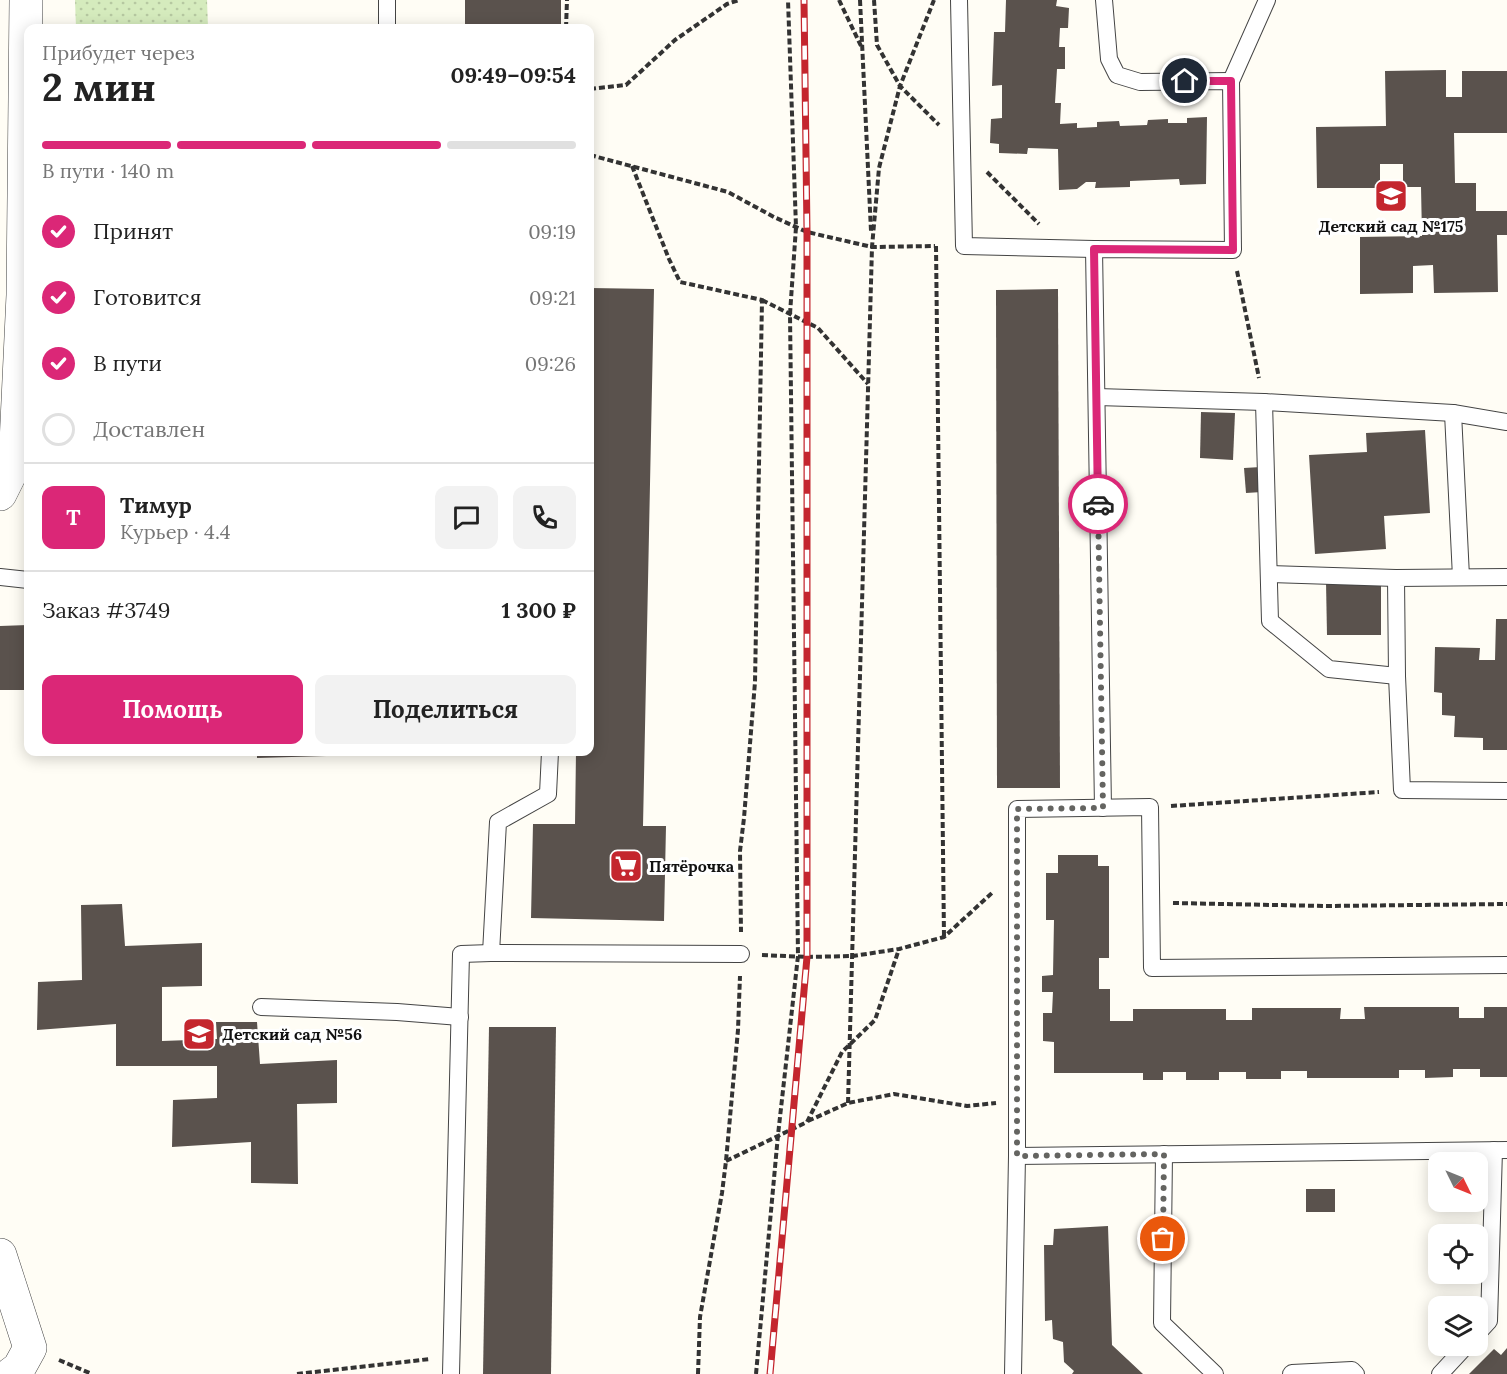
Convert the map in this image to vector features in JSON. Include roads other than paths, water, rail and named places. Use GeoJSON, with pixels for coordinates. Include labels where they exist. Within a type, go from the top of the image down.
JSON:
{"type":"FeatureCollection","features":[{"type":"Feature","properties":{"kind":"street"},"geometry":{"type":"LineString","coordinates":[[26,0],[26,24]]}},
{"type":"Feature","properties":{"kind":"street"},"geometry":{"type":"LineString","coordinates":[[0,494],[15,464],[24,326]]}},
{"type":"Feature","properties":{"kind":"street"},"geometry":{"type":"LineString","coordinates":[[0,1255],[30,1348],[19,1368],[11,1374]]}},
{"type":"Feature","properties":{"kind":"lane"},"geometry":{"type":"LineString","coordinates":[[387,0],[387,24]]}},
{"type":"Feature","properties":{"kind":"lane"},"geometry":{"type":"LineString","coordinates":[[959,0],[964,246],[1233,250],[1231,81],[1267,0]]}},
{"type":"Feature","properties":{"kind":"lane"},"geometry":{"type":"LineString","coordinates":[[1104,0],[1109,58],[1117,75],[1140,82],[1231,81]]}},
{"type":"Feature","properties":{"kind":"lane"},"geometry":{"type":"LineString","coordinates":[[1094,249],[1103,808]]}},
{"type":"Feature","properties":{"kind":"lane"},"geometry":{"type":"LineString","coordinates":[[1096,397],[1263,402],[1453,413],[1507,422]]}},
{"type":"Feature","properties":{"kind":"lane"},"geometry":{"type":"LineString","coordinates":[[1263,402],[1270,621],[1329,669],[1397,676]]}},
{"type":"Feature","properties":{"kind":"lane"},"geometry":{"type":"LineString","coordinates":[[1453,413],[1461,577]]}},
{"type":"Feature","properties":{"kind":"lane"},"geometry":{"type":"LineString","coordinates":[[1269,574],[1396,578],[1507,578]]}},
{"type":"Feature","properties":{"kind":"lane"},"geometry":{"type":"LineString","coordinates":[[0,577],[24,580]]}},
{"type":"Feature","properties":{"kind":"lane"},"geometry":{"type":"LineString","coordinates":[[1396,578],[1402,790],[1507,791]]}},
{"type":"Feature","properties":{"kind":"lane"},"geometry":{"type":"LineString","coordinates":[[491,953],[498,822],[548,794],[550,756]]}},
{"type":"Feature","properties":{"kind":"lane"},"geometry":{"type":"LineString","coordinates":[[1013,1374],[1017,1156],[1017,809],[1150,807],[1152,968],[1507,965]]}},
{"type":"Feature","properties":{"kind":"lane"},"geometry":{"type":"LineString","coordinates":[[451,1374],[461,954],[741,954]]}},
{"type":"Feature","properties":{"kind":"lane"},"geometry":{"type":"LineString","coordinates":[[261,1006],[460,1017]]}},
{"type":"Feature","properties":{"kind":"lane"},"geometry":{"type":"LineString","coordinates":[[1017,1156],[1501,1150],[1488,1322]]}},
{"type":"Feature","properties":{"kind":"lane"},"geometry":{"type":"LineString","coordinates":[[1164,1154],[1162,1323],[1215,1374]]}},
{"type":"Feature","properties":{"kind":"lane"},"geometry":{"type":"LineString","coordinates":[[1440,1374],[1457,1356]]}},
{"type":"Feature","properties":{"kind":"lane"},"geometry":{"type":"LineString","coordinates":[[1291,1374],[1352,1370],[1356,1374]]}},
{"type":"Feature","properties":{"kind":"railway"},"geometry":{"type":"LineString","coordinates":[[770,1374],[807,957],[807,232],[804,0]]}},
{"type":"Feature","properties":{"kind":"place","name":"Детский сад №175"},"geometry":{"type":"Point","coordinates":[1391,196]}},
{"type":"Feature","properties":{"kind":"place","name":"Пятёрочка"},"geometry":{"type":"Point","coordinates":[626,866]}},
{"type":"Feature","properties":{"kind":"place","name":"Детский сад №56"},"geometry":{"type":"Point","coordinates":[199,1034]}}]}
